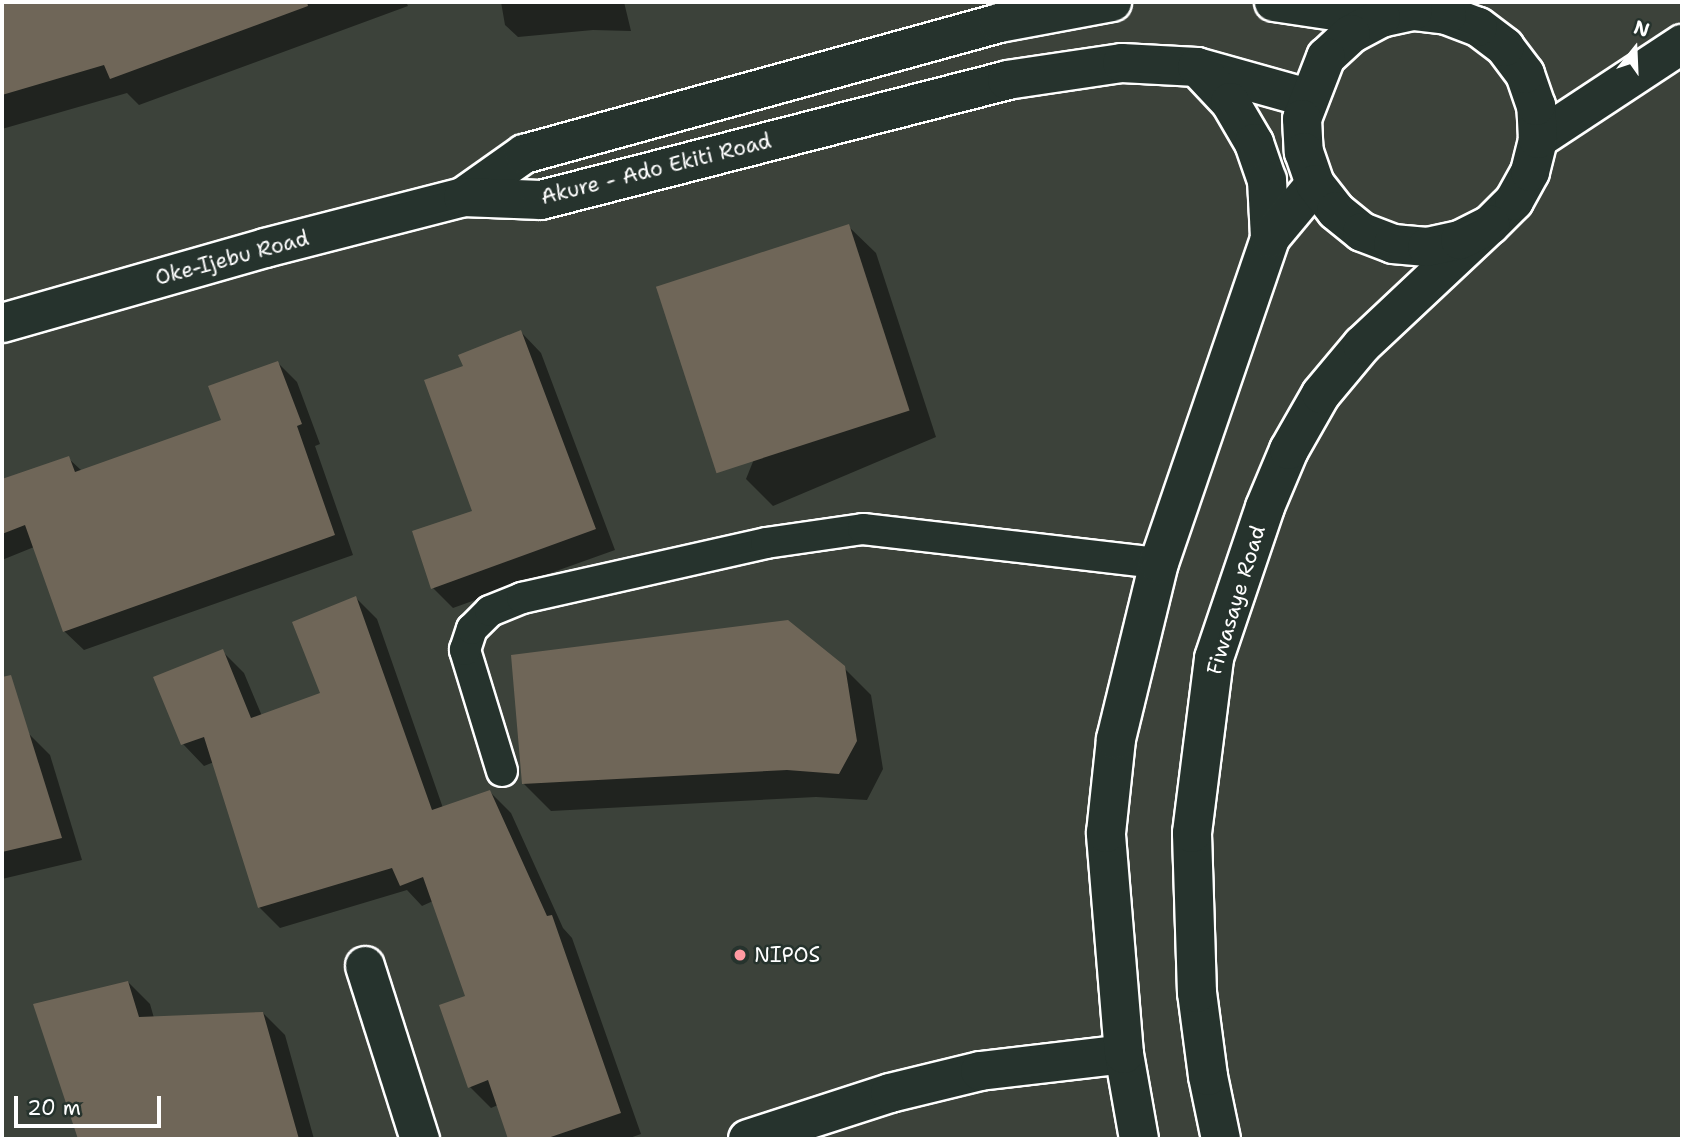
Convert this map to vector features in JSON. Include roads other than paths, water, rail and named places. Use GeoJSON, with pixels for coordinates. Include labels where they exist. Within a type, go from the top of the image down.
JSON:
{"type":"FeatureCollection","features":[{"type":"Feature","properties":{"kind":"main road"},"geometry":{"type":"LineString","coordinates":[[463,197],[524,154],[999,23],[1112,2]]}},
{"type":"Feature","properties":{"kind":"main road"},"geometry":{"type":"LineString","coordinates":[[1274,2],[1381,18]]}},
{"type":"Feature","properties":{"kind":"main road"},"geometry":{"type":"LineString","coordinates":[[1461,8],[1478,27],[1512,56],[1525,74],[1536,106],[1538,139],[1530,172],[1514,201],[1490,225],[1460,240],[1427,247],[1393,244],[1362,232],[1336,211],[1315,184],[1304,152],[1302,119],[1308,98],[1326,57],[1350,34],[1381,18],[1413,11],[1461,8]]}},
{"type":"Feature","properties":{"kind":"main road"},"geometry":{"type":"LineString","coordinates":[[1538,139],[1682,44]]}},
{"type":"Feature","properties":{"kind":"main road","name":"Akure - Ado Ekiti Road"},"geometry":{"type":"LineString","coordinates":[[463,197],[541,200],[1007,80],[1122,63],[1197,67],[1308,98]]}},
{"type":"Feature","properties":{"kind":"main road"},"geometry":{"type":"LineString","coordinates":[[1197,67],[1230,102],[1254,143],[1267,180],[1270,238]]}},
{"type":"Feature","properties":{"kind":"main road"},"geometry":{"type":"LineString","coordinates":[[1139,1139],[1124,1054],[1106,833],[1116,739],[1159,563],[1270,238],[1315,184]]}},
{"type":"Feature","properties":{"kind":"main road","name":"Oke-Ijebu Road"},"geometry":{"type":"LineString","coordinates":[[2,323],[265,248],[463,197]]}},
{"type":"Feature","properties":{"kind":"main road","name":"Fiwasaye Road"},"geometry":{"type":"LineString","coordinates":[[1221,1139],[1208,1076],[1197,992],[1192,833],[1214,659],[1265,506],[1289,450],[1321,394],[1362,345],[1490,225]]}},
{"type":"Feature","properties":{"kind":"main road"},"geometry":{"type":"LineString","coordinates":[[365,966],[419,1139]]}},
{"type":"Feature","properties":{"kind":"main road"},"geometry":{"type":"LineString","coordinates":[[748,1139],[890,1093],[979,1071],[1124,1054]]}},
{"type":"Feature","properties":{"kind":"lane"},"geometry":{"type":"LineString","coordinates":[[502,771],[465,650],[472,629],[490,611],[522,598],[766,543],[863,529],[1159,563]]}},
{"type":"Feature","properties":{"kind":"place","name":"NIPOS"},"geometry":{"type":"Point","coordinates":[740,955]}}]}
